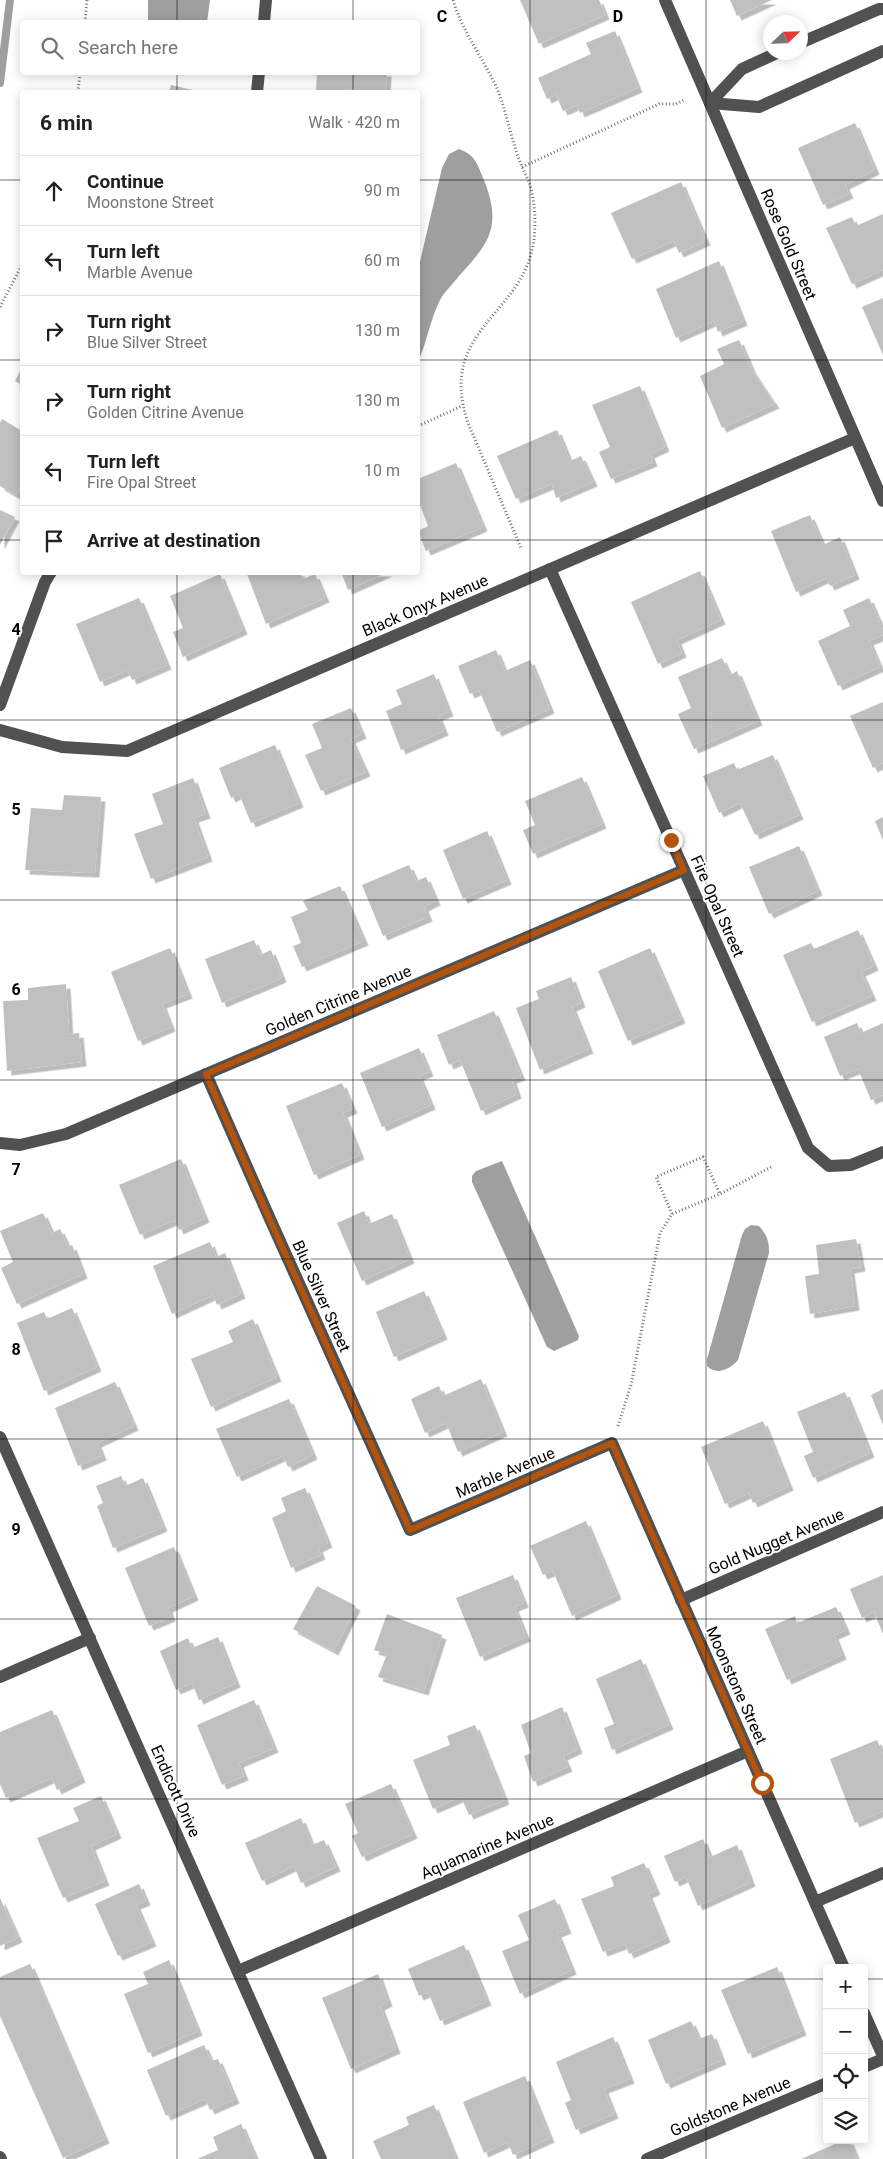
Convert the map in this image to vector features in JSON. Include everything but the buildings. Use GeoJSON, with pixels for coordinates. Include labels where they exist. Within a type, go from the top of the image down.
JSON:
{"type":"FeatureCollection","features":[{"type":"Feature","properties":{"kind":"street"},"geometry":{"type":"LineString","coordinates":[[264,20],[266,0]]}},
{"type":"Feature","properties":{"kind":"street","name":"Rose Gold Street"},"geometry":{"type":"LineString","coordinates":[[665,0],[883,500]]}},
{"type":"Feature","properties":{"kind":"street"},"geometry":{"type":"LineString","coordinates":[[808,40],[879,9],[883,9]]}},
{"type":"Feature","properties":{"kind":"street"},"geometry":{"type":"LineString","coordinates":[[710,103],[758,106],[883,51]]}},
{"type":"Feature","properties":{"kind":"street"},"geometry":{"type":"LineString","coordinates":[[710,103],[742,69],[763,59]]}},
{"type":"Feature","properties":{"kind":"street"},"geometry":{"type":"LineString","coordinates":[[257,90],[259,75]]}},
{"type":"Feature","properties":{"kind":"street","name":"Black Onyx Avenue"},"geometry":{"type":"LineString","coordinates":[[0,730],[62,747],[127,751],[855,438]]}},
{"type":"Feature","properties":{"kind":"street","name":"Fire Opal Street"},"geometry":{"type":"LineString","coordinates":[[550,569],[808,1148],[829,1166],[851,1165],[883,1152]]}},
{"type":"Feature","properties":{"kind":"street"},"geometry":{"type":"LineString","coordinates":[[0,705],[49,575]]}},
{"type":"Feature","properties":{"kind":"street","name":"Golden Citrine Avenue"},"geometry":{"type":"LineString","coordinates":[[0,1143],[20,1145],[66,1134],[684,870]]}},
{"type":"Feature","properties":{"kind":"street","name":"Blue Silver Street"},"geometry":{"type":"LineString","coordinates":[[206,1074],[410,1530]]}},
{"type":"Feature","properties":{"kind":"street","name":"Endicott Drive"},"geometry":{"type":"LineString","coordinates":[[0,1437],[321,2159]]}},
{"type":"Feature","properties":{"kind":"street","name":"Marble Avenue"},"geometry":{"type":"LineString","coordinates":[[410,1530],[612,1443]]}},
{"type":"Feature","properties":{"kind":"street","name":"Moonstone Street"},"geometry":{"type":"LineString","coordinates":[[612,1443],[842,1964]]}},
{"type":"Feature","properties":{"kind":"street","name":"Gold Nugget Avenue"},"geometry":{"type":"LineString","coordinates":[[681,1600],[883,1512]]}},
{"type":"Feature","properties":{"kind":"street"},"geometry":{"type":"LineString","coordinates":[[0,1677],[90,1638]]}},
{"type":"Feature","properties":{"kind":"street","name":"Aquamarine Avenue"},"geometry":{"type":"LineString","coordinates":[[238,1972],[748,1751]]}},
{"type":"Feature","properties":{"kind":"street"},"geometry":{"type":"LineString","coordinates":[[815,1902],[883,1874]]}},
{"type":"Feature","properties":{"kind":"street"},"geometry":{"type":"LineString","coordinates":[[868,2022],[883,2056]]}},
{"type":"Feature","properties":{"kind":"street"},"geometry":{"type":"LineString","coordinates":[[868,2065],[883,2059]]}},
{"type":"Feature","properties":{"kind":"street","name":"Goldstone Avenue"},"geometry":{"type":"LineString","coordinates":[[647,2159],[823,2085]]}},
{"type":"Feature","properties":{"kind":"path"},"geometry":{"type":"LineString","coordinates":[[85,20],[87,0]]}},
{"type":"Feature","properties":{"kind":"path"},"geometry":{"type":"LineString","coordinates":[[454,0],[469,38],[494,83],[529,184],[534,211],[534,240],[526,265],[512,293],[472,340],[462,370],[460,387],[462,406],[521,548]]}},
{"type":"Feature","properties":{"kind":"path"},"geometry":{"type":"LineString","coordinates":[[78,90],[80,75]]}},
{"type":"Feature","properties":{"kind":"path"},"geometry":{"type":"LineString","coordinates":[[522,167],[659,104],[676,104],[684,100]]}},
{"type":"Feature","properties":{"kind":"path"},"geometry":{"type":"LineString","coordinates":[[0,307],[20,269]]}},
{"type":"Feature","properties":{"kind":"path"},"geometry":{"type":"LineString","coordinates":[[420,425],[462,406]]}},
{"type":"Feature","properties":{"kind":"path"},"geometry":{"type":"LineString","coordinates":[[672,1214],[656,1177],[703,1157],[720,1194]]}},
{"type":"Feature","properties":{"kind":"path"},"geometry":{"type":"LineString","coordinates":[[612,1443],[631,1385],[660,1233],[672,1214],[720,1194],[773,1166]]}},
{"type":"Feature","properties":{"kind":"shaded area"},"geometry":{"type":"Polygon","coordinates":[[[148,0],[210,0],[207,20],[148,20],[148,0]]]}},
{"type":"Feature","properties":{"kind":"shaded area"},"geometry":{"type":"Polygon","coordinates":[[[459,149],[473,157],[489,196],[492,222],[490,232],[479,253],[440,300],[420,357],[420,262],[442,168],[449,154],[459,149]]]}},
{"type":"Feature","properties":{"kind":"shaded area"},"geometry":{"type":"Polygon","coordinates":[[[502,1161],[579,1336],[578,1340],[554,1351],[547,1347],[472,1182],[472,1176],[476,1171],[502,1161]]]}},
{"type":"Feature","properties":{"kind":"shaded area"},"geometry":{"type":"Polygon","coordinates":[[[751,1225],[759,1226],[766,1235],[769,1253],[738,1360],[723,1370],[715,1371],[707,1366],[707,1359],[742,1235],[745,1229],[751,1225]]]}},
{"type":"Feature","properties":{"kind":"waterway"},"geometry":{"type":"LineString","coordinates":[[0,83],[10,0]]}},
{"type":"Feature","properties":{"kind":"route"},"geometry":{"type":"LineString","coordinates":[[671,840],[684,870],[206,1074],[410,1530],[612,1443],[762,1783]]}}]}
